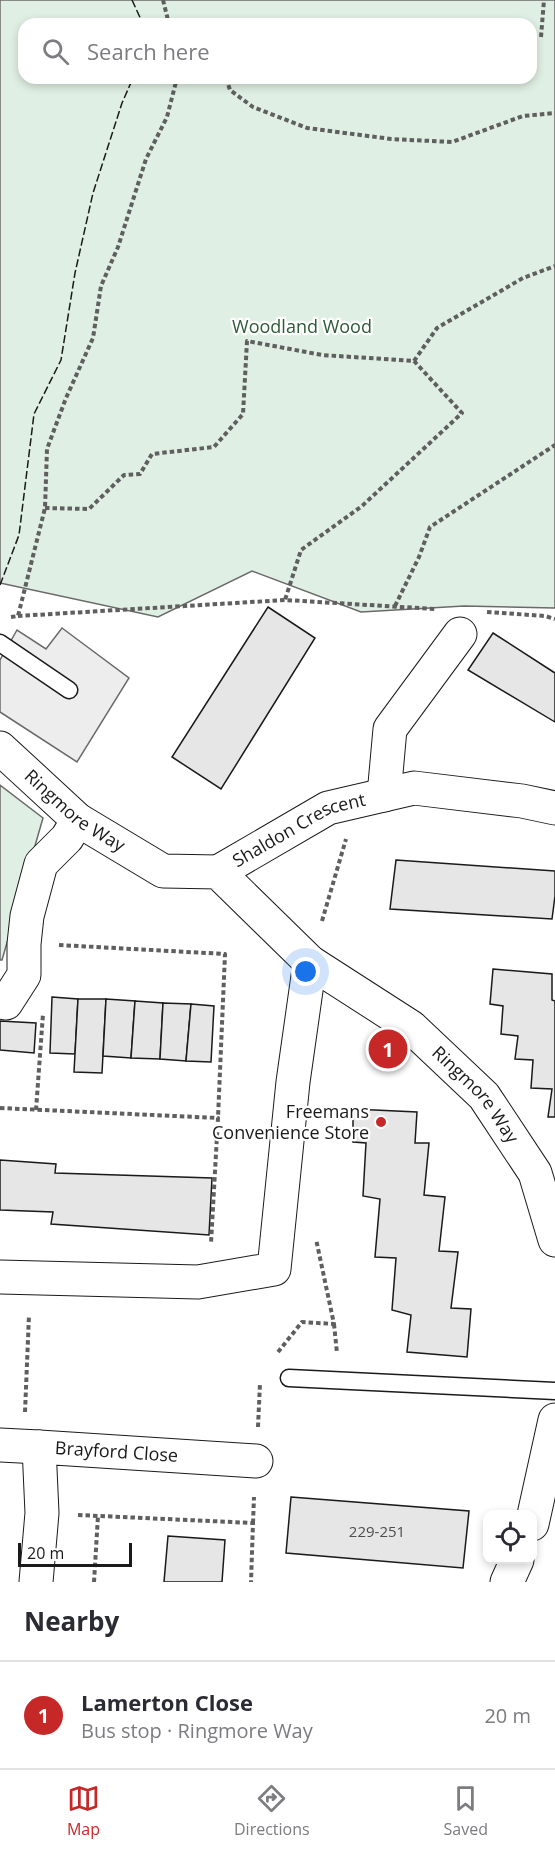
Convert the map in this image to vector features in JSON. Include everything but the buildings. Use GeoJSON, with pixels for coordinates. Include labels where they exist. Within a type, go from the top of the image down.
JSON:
{"type":"FeatureCollection","features":[{"type":"Feature","properties":{"kind":"street","name":"Shaldon Crescent"},"geometry":{"type":"LineString","coordinates":[[371,798],[390,729],[460,618]]}},
{"type":"Feature","properties":{"kind":"street","name":"Ringmore Way"},"geometry":{"type":"LineString","coordinates":[[0,748],[78,820],[163,871],[218,872],[310,962],[411,1027],[484,1096],[535,1173],[555,1239]]}},
{"type":"Feature","properties":{"kind":"street","name":"Shaldon Crescent"},"geometry":{"type":"LineString","coordinates":[[218,872],[328,808],[414,788],[522,801],[555,808]]}},
{"type":"Feature","properties":{"kind":"street"},"geometry":{"type":"LineString","coordinates":[[0,1002],[6,1002],[24,975],[27,916],[41,864],[67,838],[78,820]]}},
{"type":"Feature","properties":{"kind":"street"},"geometry":{"type":"LineString","coordinates":[[15,1278],[198,1282],[274,1269],[293,1082],[310,962]]}},
{"type":"Feature","properties":{"kind":"street"},"geometry":{"type":"LineString","coordinates":[[535,1510],[555,1420]]}},
{"type":"Feature","properties":{"kind":"street","name":"Brayford Close"},"geometry":{"type":"LineString","coordinates":[[36,1582],[42,1512],[21,1446],[256,1461]]}},
{"type":"Feature","properties":{"kind":"street"},"geometry":{"type":"LineString","coordinates":[[507,1582],[515,1564]]}},
{"type":"Feature","properties":{"kind":"lane"},"geometry":{"type":"LineString","coordinates":[[0,643],[69,690]]}},
{"type":"Feature","properties":{"kind":"lane"},"geometry":{"type":"LineString","coordinates":[[289,1378],[555,1391]]}},
{"type":"Feature","properties":{"kind":"path"},"geometry":{"type":"LineString","coordinates":[[163,0],[168,18]]}},
{"type":"Feature","properties":{"kind":"path"},"geometry":{"type":"LineString","coordinates":[[542,37],[544,0]]}},
{"type":"Feature","properties":{"kind":"path"},"geometry":{"type":"LineString","coordinates":[[18,616],[45,508],[47,449],[66,398],[93,338],[101,286],[118,247],[146,159],[167,117],[175,84]]}},
{"type":"Feature","properties":{"kind":"path"},"geometry":{"type":"LineString","coordinates":[[228,84],[230,90],[252,108],[307,128],[391,139],[452,142],[523,116],[555,113]]}},
{"type":"Feature","properties":{"kind":"path"},"geometry":{"type":"LineString","coordinates":[[414,361],[436,328],[523,278],[555,266]]}},
{"type":"Feature","properties":{"kind":"path"},"geometry":{"type":"LineString","coordinates":[[45,508],[89,509],[124,475],[140,474],[152,454],[214,447],[243,414],[247,341],[322,356],[414,361],[462,413],[362,506],[301,550],[285,600]]}},
{"type":"Feature","properties":{"kind":"path"},"geometry":{"type":"LineString","coordinates":[[395,606],[420,557],[430,527],[555,445]]}},
{"type":"Feature","properties":{"kind":"path"},"geometry":{"type":"LineString","coordinates":[[9,618],[285,600],[395,606],[460,618],[545,616],[555,619]]}},
{"type":"Feature","properties":{"kind":"path"},"geometry":{"type":"LineString","coordinates":[[310,962],[371,798]]}},
{"type":"Feature","properties":{"kind":"path"},"geometry":{"type":"LineString","coordinates":[[24,944],[225,954],[209,1280]]}},
{"type":"Feature","properties":{"kind":"path"},"geometry":{"type":"LineString","coordinates":[[36,1110],[44,1004]]}},
{"type":"Feature","properties":{"kind":"path"},"geometry":{"type":"LineString","coordinates":[[0,1108],[218,1118]]}},
{"type":"Feature","properties":{"kind":"path"},"geometry":{"type":"LineString","coordinates":[[274,1356],[302,1322],[334,1324],[314,1234]]}},
{"type":"Feature","properties":{"kind":"path"},"geometry":{"type":"LineString","coordinates":[[15,1278],[21,1446]]}},
{"type":"Feature","properties":{"kind":"path"},"geometry":{"type":"LineString","coordinates":[[251,1582],[252,1523],[261,1373]]}},
{"type":"Feature","properties":{"kind":"path"},"geometry":{"type":"LineString","coordinates":[[42,1512],[252,1523]]}},
{"type":"Feature","properties":{"kind":"path"},"geometry":{"type":"LineString","coordinates":[[94,1582],[99,1516]]}},
{"type":"Feature","properties":{"kind":"green space","name":"Woodland Wood"},"geometry":{"type":"Polygon","coordinates":[[[0,0],[555,0],[555,608],[464,606],[361,612],[252,571],[158,617],[0,583],[0,0]]]}},
{"type":"Feature","properties":{"kind":"green space"},"geometry":{"type":"Polygon","coordinates":[[[0,785],[43,818],[2,960],[0,960],[0,785]]]}},
{"type":"Feature","properties":{"kind":"shaded area"},"geometry":{"type":"Polygon","coordinates":[[[62,628],[129,678],[77,762],[0,712],[0,660],[17,630],[46,649],[62,628]]]}},
{"type":"Feature","properties":{"kind":"fence"},"geometry":{"type":"LineString","coordinates":[[132,0],[140,18]]}},
{"type":"Feature","properties":{"kind":"fence"},"geometry":{"type":"LineString","coordinates":[[0,585],[19,535],[34,414],[61,360],[75,273],[93,193],[130,84]]}},
{"type":"Feature","properties":{"kind":"place","name":"Lamerton Close"},"geometry":{"type":"Point","coordinates":[388,1049]}},
{"type":"Feature","properties":{"kind":"place","name":"Freemans Convenience Store"},"geometry":{"type":"Point","coordinates":[381,1122]}}]}
